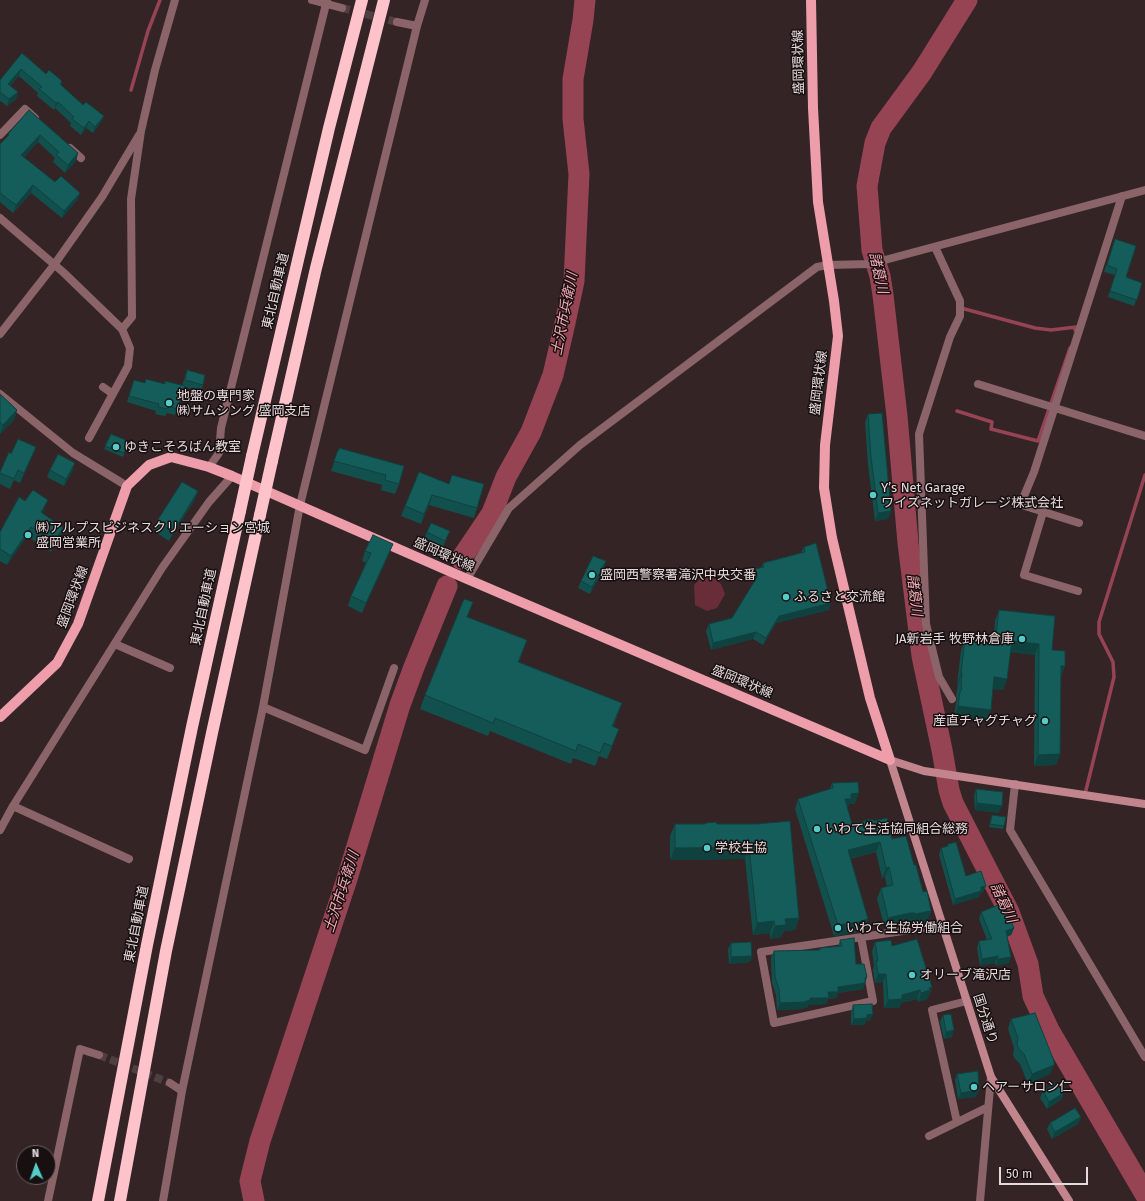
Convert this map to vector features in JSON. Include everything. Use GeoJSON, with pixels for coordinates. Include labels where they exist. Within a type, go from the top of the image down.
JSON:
{"type":"FeatureCollection","features":[{"type":"Feature","properties":{"kind":"highway","name":"東北自動車道"},"geometry":{"type":"LineString","coordinates":[[98,1201],[147,945],[192,726],[252,456],[329,128],[362,0]]}},
{"type":"Feature","properties":{"kind":"highway"},"geometry":{"type":"LineString","coordinates":[[120,1201],[166,951],[212,733],[316,268],[384,0]]}},
{"type":"Feature","properties":{"kind":"main road","name":"盛岡環状線"},"geometry":{"type":"LineString","coordinates":[[811,0],[813,108],[818,202],[834,301],[838,336],[825,444],[824,488],[834,546],[870,698],[890,760]]}},
{"type":"Feature","properties":{"kind":"main road","name":"盛岡環状線"},"geometry":{"type":"LineString","coordinates":[[0,717],[57,663],[78,624],[127,486],[149,465],[172,457],[209,467],[232,476],[467,579],[890,760]]}},
{"type":"Feature","properties":{"kind":"street"},"geometry":{"type":"LineString","coordinates":[[122,328],[132,317],[131,199],[141,131],[155,70],[175,0]]}},
{"type":"Feature","properties":{"kind":"street"},"geometry":{"type":"LineString","coordinates":[[312,0],[327,2],[342,8]]}},
{"type":"Feature","properties":{"kind":"street"},"geometry":{"type":"LineString","coordinates":[[163,1201],[182,1091],[263,707],[300,505],[417,26],[425,0]]}},
{"type":"Feature","properties":{"kind":"street"},"geometry":{"type":"LineString","coordinates":[[209,467],[218,453],[221,428],[327,2]]}},
{"type":"Feature","properties":{"kind":"street"},"geometry":{"type":"LineString","coordinates":[[397,22],[417,26]]}},
{"type":"Feature","properties":{"kind":"street"},"geometry":{"type":"LineString","coordinates":[[0,135],[25,109],[42,124]]}},
{"type":"Feature","properties":{"kind":"street"},"geometry":{"type":"LineString","coordinates":[[0,334],[54,265],[102,197],[141,131]]}},
{"type":"Feature","properties":{"kind":"street"},"geometry":{"type":"LineString","coordinates":[[64,143],[81,158]]}},
{"type":"Feature","properties":{"kind":"street"},"geometry":{"type":"LineString","coordinates":[[467,579],[509,508],[580,445],[817,267],[828,265],[870,264],[909,255],[1145,190]]}},
{"type":"Feature","properties":{"kind":"street"},"geometry":{"type":"LineString","coordinates":[[1079,523],[1025,506],[1024,496],[1034,472],[1122,196]]}},
{"type":"Feature","properties":{"kind":"street"},"geometry":{"type":"LineString","coordinates":[[0,218],[54,265],[122,328],[130,348],[128,366],[88,438]]}},
{"type":"Feature","properties":{"kind":"street"},"geometry":{"type":"LineString","coordinates":[[934,247],[960,301],[960,316],[950,336],[919,434],[926,624],[939,677],[952,699]]}},
{"type":"Feature","properties":{"kind":"street"},"geometry":{"type":"LineString","coordinates":[[978,384],[1145,436]]}},
{"type":"Feature","properties":{"kind":"street"},"geometry":{"type":"LineString","coordinates":[[103,387],[113,394]]}},
{"type":"Feature","properties":{"kind":"street"},"geometry":{"type":"LineString","coordinates":[[0,394],[73,453],[127,486]]}},
{"type":"Feature","properties":{"kind":"street"},"geometry":{"type":"LineString","coordinates":[[0,830],[13,806],[184,536],[209,502],[232,476]]}},
{"type":"Feature","properties":{"kind":"street"},"geometry":{"type":"LineString","coordinates":[[1043,512],[1024,575],[1078,591]]}},
{"type":"Feature","properties":{"kind":"street"},"geometry":{"type":"LineString","coordinates":[[115,644],[170,668]]}},
{"type":"Feature","properties":{"kind":"street"},"geometry":{"type":"LineString","coordinates":[[263,707],[365,750],[394,668]]}},
{"type":"Feature","properties":{"kind":"street"},"geometry":{"type":"LineString","coordinates":[[890,760],[924,771],[1144,802]]}},
{"type":"Feature","properties":{"kind":"street","name":"国分通り"},"geometry":{"type":"LineString","coordinates":[[890,760],[991,1077],[1069,1201]]}},
{"type":"Feature","properties":{"kind":"street"},"geometry":{"type":"LineString","coordinates":[[1015,784],[1010,830],[1145,1057]]}},
{"type":"Feature","properties":{"kind":"street"},"geometry":{"type":"LineString","coordinates":[[13,806],[129,859]]}},
{"type":"Feature","properties":{"kind":"street"},"geometry":{"type":"LineString","coordinates":[[861,937],[873,1001],[774,1023],[761,952],[861,937],[943,925]]}},
{"type":"Feature","properties":{"kind":"street"},"geometry":{"type":"LineString","coordinates":[[957,1122],[932,1010],[967,1001]]}},
{"type":"Feature","properties":{"kind":"street"},"geometry":{"type":"LineString","coordinates":[[48,1201],[80,1049],[99,1055]]}},
{"type":"Feature","properties":{"kind":"street"},"geometry":{"type":"LineString","coordinates":[[980,1201],[991,1077]]}},
{"type":"Feature","properties":{"kind":"street"},"geometry":{"type":"LineString","coordinates":[[170,1083],[182,1091]]}},
{"type":"Feature","properties":{"kind":"street"},"geometry":{"type":"LineString","coordinates":[[929,1136],[988,1107]]}},
{"type":"Feature","properties":{"kind":"shaded area"},"geometry":{"type":"Polygon","coordinates":[[[713,577],[721,584],[725,594],[717,608],[707,611],[695,605],[694,585],[701,578],[713,577]]]}},
{"type":"Feature","properties":{"kind":"building"},"geometry":{"type":"Polygon","coordinates":[[[22,53],[46,74],[49,70],[62,81],[60,84],[83,105],[86,102],[104,116],[95,127],[89,121],[84,128],[72,119],[74,117],[58,102],[56,103],[39,89],[42,87],[21,69],[8,84],[18,92],[9,99],[0,92],[0,80],[22,53]]]}},
{"type":"Feature","properties":{"kind":"building"},"geometry":{"type":"Polygon","coordinates":[[[29,110],[78,153],[68,165],[56,155],[59,152],[40,135],[21,155],[55,182],[61,176],[80,193],[64,211],[33,185],[16,205],[0,193],[0,144],[29,110]]]}},
{"type":"Feature","properties":{"kind":"building"},"geometry":{"type":"Polygon","coordinates":[[[1115,239],[1136,246],[1126,277],[1142,283],[1137,300],[1110,291],[1117,269],[1107,265],[1115,239]]]}},
{"type":"Feature","properties":{"kind":"building"},"geometry":{"type":"Polygon","coordinates":[[[187,370],[205,375],[203,385],[185,380],[187,370]]]}},
{"type":"Feature","properties":{"kind":"building"},"geometry":{"type":"Polygon","coordinates":[[[146,379],[165,384],[165,381],[185,386],[177,409],[169,406],[167,409],[158,407],[159,404],[129,396],[134,380],[145,383],[146,379]]]}},
{"type":"Feature","properties":{"kind":"building"},"geometry":{"type":"Polygon","coordinates":[[[0,394],[17,410],[3,425],[0,422],[0,394]]]}},
{"type":"Feature","properties":{"kind":"building"},"geometry":{"type":"Polygon","coordinates":[[[882,413],[891,511],[878,513],[871,457],[868,414],[882,413]]]}},
{"type":"Feature","properties":{"kind":"building","name":"ゆきこそろばん教室"},"geometry":{"type":"Polygon","coordinates":[[[111,434],[128,441],[124,453],[105,446],[111,434]]]}},
{"type":"Feature","properties":{"kind":"building"},"geometry":{"type":"Polygon","coordinates":[[[18,439],[36,447],[24,473],[18,470],[14,479],[0,472],[9,452],[11,454],[18,439]]]}},
{"type":"Feature","properties":{"kind":"building"},"geometry":{"type":"Polygon","coordinates":[[[339,448],[404,466],[399,484],[385,480],[386,475],[334,461],[339,448]]]}},
{"type":"Feature","properties":{"kind":"building"},"geometry":{"type":"Polygon","coordinates":[[[58,454],[75,463],[66,479],[50,470],[58,454]]]}},
{"type":"Feature","properties":{"kind":"building"},"geometry":{"type":"Polygon","coordinates":[[[419,472],[449,484],[452,475],[484,484],[477,508],[432,495],[424,514],[405,506],[419,472]]]}},
{"type":"Feature","properties":{"kind":"building"},"geometry":{"type":"Polygon","coordinates":[[[182,482],[198,491],[173,532],[157,521],[182,482]]]}},
{"type":"Feature","properties":{"kind":"building"},"geometry":{"type":"Polygon","coordinates":[[[33,490],[48,500],[41,512],[63,528],[54,542],[31,527],[11,556],[0,549],[0,532],[19,497],[25,501],[33,490]]]}},
{"type":"Feature","properties":{"kind":"building"},"geometry":{"type":"Polygon","coordinates":[[[431,523],[450,531],[445,541],[427,532],[431,523]]]}},
{"type":"Feature","properties":{"kind":"building"},"geometry":{"type":"Polygon","coordinates":[[[373,535],[393,544],[366,603],[351,596],[371,553],[365,551],[373,535]]]}},
{"type":"Feature","properties":{"kind":"building","name":"ふるさと交流館"},"geometry":{"type":"Polygon","coordinates":[[[816,543],[831,603],[779,616],[766,638],[756,632],[713,643],[709,624],[732,618],[757,577],[755,569],[764,567],[763,563],[805,552],[804,547],[816,543]]]}},
{"type":"Feature","properties":{"kind":"building","name":"盛岡西警察署滝沢中央交番"},"geometry":{"type":"Polygon","coordinates":[[[593,556],[606,561],[592,587],[581,581],[593,556]]]}},
{"type":"Feature","properties":{"kind":"building"},"geometry":{"type":"Polygon","coordinates":[[[464,599],[473,602],[467,617],[527,640],[518,662],[622,703],[612,726],[619,729],[612,746],[604,743],[600,753],[578,744],[576,751],[495,718],[493,723],[425,695],[464,599]]]}},
{"type":"Feature","properties":{"kind":"building"},"geometry":{"type":"Polygon","coordinates":[[[999,610],[1055,616],[1052,650],[1065,651],[1065,666],[1061,666],[1060,754],[1038,755],[1039,644],[1012,641],[1007,679],[994,677],[991,710],[958,706],[962,688],[961,673],[965,639],[995,643],[999,610]]]}},
{"type":"Feature","properties":{"kind":"building"},"geometry":{"type":"Polygon","coordinates":[[[858,782],[859,793],[851,794],[851,799],[845,799],[852,824],[872,819],[874,821],[887,818],[892,839],[906,836],[923,892],[927,891],[931,911],[915,914],[910,913],[888,918],[881,888],[893,885],[889,867],[886,868],[880,842],[848,850],[868,919],[838,925],[798,799],[833,788],[832,783],[858,782]]]}},
{"type":"Feature","properties":{"kind":"building"},"geometry":{"type":"Polygon","coordinates":[[[976,789],[1003,792],[1002,806],[977,803],[976,789]]]}},
{"type":"Feature","properties":{"kind":"building"},"geometry":{"type":"Polygon","coordinates":[[[992,815],[1006,817],[1004,826],[990,824],[992,815]]]}},
{"type":"Feature","properties":{"kind":"building"},"geometry":{"type":"Polygon","coordinates":[[[790,821],[799,918],[785,919],[786,925],[775,926],[774,921],[757,923],[749,847],[675,848],[675,824],[705,824],[716,822],[717,824],[757,824],[790,821]]]}},
{"type":"Feature","properties":{"kind":"building"},"geometry":{"type":"Polygon","coordinates":[[[956,842],[966,876],[981,871],[986,886],[981,887],[981,891],[955,899],[941,848],[956,842]]]}},
{"type":"Feature","properties":{"kind":"building"},"geometry":{"type":"Polygon","coordinates":[[[1003,903],[1014,928],[1006,931],[1011,957],[998,959],[998,956],[982,959],[979,941],[992,939],[981,912],[1003,903]]]}},
{"type":"Feature","properties":{"kind":"building"},"geometry":{"type":"Polygon","coordinates":[[[854,938],[856,964],[864,964],[867,977],[865,978],[865,983],[838,987],[838,992],[828,992],[829,998],[810,998],[810,1000],[804,1002],[780,1003],[779,989],[775,977],[774,951],[820,950],[820,948],[842,946],[840,940],[854,938]]]}},
{"type":"Feature","properties":{"kind":"building"},"geometry":{"type":"Polygon","coordinates":[[[917,939],[932,987],[929,988],[930,990],[921,993],[920,990],[902,995],[902,999],[888,1000],[886,974],[878,974],[876,961],[878,961],[875,942],[891,940],[892,946],[917,939]]]}},
{"type":"Feature","properties":{"kind":"building"},"geometry":{"type":"Polygon","coordinates":[[[751,942],[752,956],[731,957],[731,943],[751,942]]]}},
{"type":"Feature","properties":{"kind":"building"},"geometry":{"type":"Polygon","coordinates":[[[872,1004],[873,1014],[867,1015],[867,1018],[854,1019],[853,1005],[872,1004]]]}},
{"type":"Feature","properties":{"kind":"building"},"geometry":{"type":"Polygon","coordinates":[[[1035,1013],[1054,1061],[1054,1065],[1032,1074],[1024,1054],[1017,1045],[1018,1038],[1011,1019],[1035,1013]]]}},
{"type":"Feature","properties":{"kind":"building"},"geometry":{"type":"Polygon","coordinates":[[[951,1014],[954,1030],[946,1032],[943,1015],[951,1014]]]}},
{"type":"Feature","properties":{"kind":"building"},"geometry":{"type":"Polygon","coordinates":[[[978,1071],[979,1090],[961,1093],[957,1074],[978,1071]]]}},
{"type":"Feature","properties":{"kind":"building"},"geometry":{"type":"Polygon","coordinates":[[[1058,1082],[1064,1093],[1049,1102],[1043,1091],[1058,1082]]]}},
{"type":"Feature","properties":{"kind":"building"},"geometry":{"type":"Polygon","coordinates":[[[1075,1108],[1081,1117],[1055,1132],[1050,1123],[1075,1108]]]}},
{"type":"Feature","properties":{"kind":"waterway"},"geometry":{"type":"LineString","coordinates":[[131,90],[148,31],[160,0]]}},
{"type":"Feature","properties":{"kind":"waterway","name":"土沢市兵衛川"},"geometry":{"type":"LineString","coordinates":[[461,559],[492,513],[506,477],[531,432],[553,375],[565,323],[574,281],[579,174],[573,119],[573,79],[585,0]]}},
{"type":"Feature","properties":{"kind":"waterway","name":"諸葛川"},"geometry":{"type":"LineString","coordinates":[[967,0],[922,72],[881,128],[875,143],[867,186],[872,250],[880,276],[883,295],[897,416],[908,543],[922,656],[949,790],[953,803],[1009,912],[1028,964],[1033,996],[1049,1030],[1145,1194]]}},
{"type":"Feature","properties":{"kind":"waterway"},"geometry":{"type":"LineString","coordinates":[[961,308],[1035,328],[1051,330],[1076,327],[1075,330]]}},
{"type":"Feature","properties":{"kind":"waterway"},"geometry":{"type":"LineString","coordinates":[[957,411],[992,422],[991,429],[1038,441],[1070,348]]}},
{"type":"Feature","properties":{"kind":"waterway"},"geometry":{"type":"LineString","coordinates":[[1085,794],[1114,677],[1113,662],[1099,634],[1099,622],[1145,475]]}},
{"type":"Feature","properties":{"kind":"waterway","name":"土沢市兵衛川"},"geometry":{"type":"LineString","coordinates":[[254,1201],[250,1181],[260,1141],[346,882],[400,705],[447,586]]}},
{"type":"Feature","properties":{"kind":"tunnel"},"geometry":{"type":"LineString","coordinates":[[342,8],[397,22]]}},
{"type":"Feature","properties":{"kind":"tunnel"},"geometry":{"type":"LineString","coordinates":[[99,1055],[170,1083]]}},
{"type":"Feature","properties":{"kind":"place","name":"地盤の専門家 ㈱サムシング 盛岡支店"},"geometry":{"type":"Point","coordinates":[169,403]}},
{"type":"Feature","properties":{"kind":"place","name":"ゆきこそろばん教室"},"geometry":{"type":"Point","coordinates":[116,447]}},
{"type":"Feature","properties":{"kind":"place","name":"Y’s Net Garage ワイズネットガレージ株式会社"},"geometry":{"type":"Point","coordinates":[873,495]}},
{"type":"Feature","properties":{"kind":"place","name":"㈱アルプスビジネスクリエーション宮城 盛岡営業所"},"geometry":{"type":"Point","coordinates":[28,535]}},
{"type":"Feature","properties":{"kind":"place","name":"盛岡西警察署滝沢中央交番"},"geometry":{"type":"Point","coordinates":[592,575]}},
{"type":"Feature","properties":{"kind":"place","name":"ふるさと交流館"},"geometry":{"type":"Point","coordinates":[786,597]}},
{"type":"Feature","properties":{"kind":"place","name":"JA新岩手 牧野林倉庫"},"geometry":{"type":"Point","coordinates":[1022,639]}},
{"type":"Feature","properties":{"kind":"place","name":"産直チャグチャグ"},"geometry":{"type":"Point","coordinates":[1045,721]}},
{"type":"Feature","properties":{"kind":"place","name":"いわて生活協同組合総務"},"geometry":{"type":"Point","coordinates":[817,829]}},
{"type":"Feature","properties":{"kind":"place","name":"学校生協"},"geometry":{"type":"Point","coordinates":[707,848]}},
{"type":"Feature","properties":{"kind":"place","name":"いわて生協労働組合"},"geometry":{"type":"Point","coordinates":[838,928]}},
{"type":"Feature","properties":{"kind":"place","name":"オリーブ滝沢店"},"geometry":{"type":"Point","coordinates":[912,975]}},
{"type":"Feature","properties":{"kind":"place","name":"ヘアーサロン仁"},"geometry":{"type":"Point","coordinates":[974,1087]}}]}
